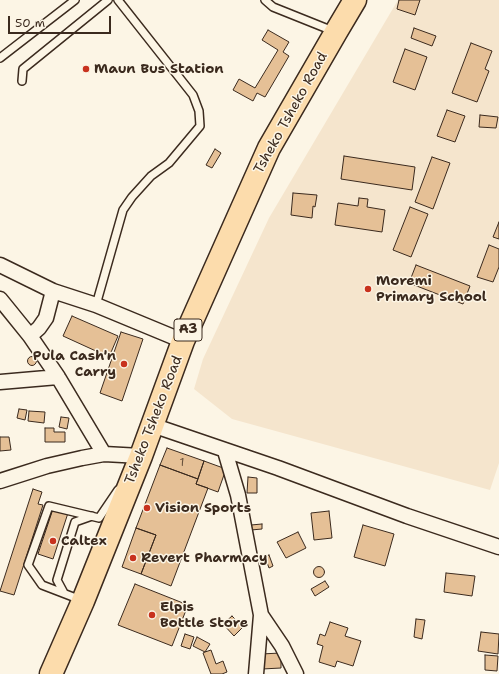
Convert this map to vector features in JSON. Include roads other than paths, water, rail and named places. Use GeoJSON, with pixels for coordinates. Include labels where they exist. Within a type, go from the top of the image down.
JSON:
{"type":"FeatureCollection","features":[{"type":"Feature","properties":{"kind":"highway","name":"Tsheko Tsheko Road"},"geometry":{"type":"LineString","coordinates":[[50,674],[74,597],[141,456],[184,340],[269,148],[355,0]]}},
{"type":"Feature","properties":{"kind":"street"},"geometry":{"type":"LineString","coordinates":[[0,265],[53,291],[96,305],[184,340]]}},
{"type":"Feature","properties":{"kind":"street"},"geometry":{"type":"LineString","coordinates":[[30,336],[39,328],[46,318],[53,291]]}},
{"type":"Feature","properties":{"kind":"street"},"geometry":{"type":"LineString","coordinates":[[0,300],[30,336],[58,377],[104,454]]}},
{"type":"Feature","properties":{"kind":"street"},"geometry":{"type":"LineString","coordinates":[[0,382],[58,377]]}},
{"type":"Feature","properties":{"kind":"street"},"geometry":{"type":"LineString","coordinates":[[152,425],[278,468],[441,528],[499,547]]}},
{"type":"Feature","properties":{"kind":"street"},"geometry":{"type":"LineString","coordinates":[[225,450],[238,495],[261,616],[256,674]]}},
{"type":"Feature","properties":{"kind":"street"},"geometry":{"type":"LineString","coordinates":[[0,481],[47,466],[104,454],[141,456]]}},
{"type":"Feature","properties":{"kind":"street"},"geometry":{"type":"LineString","coordinates":[[261,616],[282,646],[296,674]]}},
{"type":"Feature","properties":{"kind":"lane"},"geometry":{"type":"LineString","coordinates":[[0,58],[74,0]]}},
{"type":"Feature","properties":{"kind":"lane"},"geometry":{"type":"LineString","coordinates":[[22,81],[23,69],[108,0]]}},
{"type":"Feature","properties":{"kind":"lane"},"geometry":{"type":"LineString","coordinates":[[96,305],[123,210],[132,197],[151,176],[169,163],[200,126],[199,110],[193,96],[118,0]]}},
{"type":"Feature","properties":{"kind":"lane"},"geometry":{"type":"LineString","coordinates":[[265,0],[273,7],[336,32]]}},
{"type":"Feature","properties":{"kind":"lane"},"geometry":{"type":"LineString","coordinates":[[74,597],[42,585],[28,565],[49,506],[99,518],[141,456]]}},
{"type":"Feature","properties":{"kind":"lane"},"geometry":{"type":"LineString","coordinates":[[74,597],[57,580],[75,522],[92,516]]}},
{"type":"Feature","properties":{"kind":"place","name":"Maun Bus Station"},"geometry":{"type":"Point","coordinates":[86,69]}},
{"type":"Feature","properties":{"kind":"place","name":"Moremi Primary School"},"geometry":{"type":"Point","coordinates":[368,289]}},
{"type":"Feature","properties":{"kind":"place","name":"Pula Cash'n Carry"},"geometry":{"type":"Point","coordinates":[124,364]}},
{"type":"Feature","properties":{"kind":"place","name":"Vision Sports"},"geometry":{"type":"Point","coordinates":[147,508]}},
{"type":"Feature","properties":{"kind":"place","name":"Caltex"},"geometry":{"type":"Point","coordinates":[53,541]}},
{"type":"Feature","properties":{"kind":"place","name":"Revert Pharmacy"},"geometry":{"type":"Point","coordinates":[133,558]}},
{"type":"Feature","properties":{"kind":"place","name":"Elpis Bottle Store"},"geometry":{"type":"Point","coordinates":[152,615]}}]}
